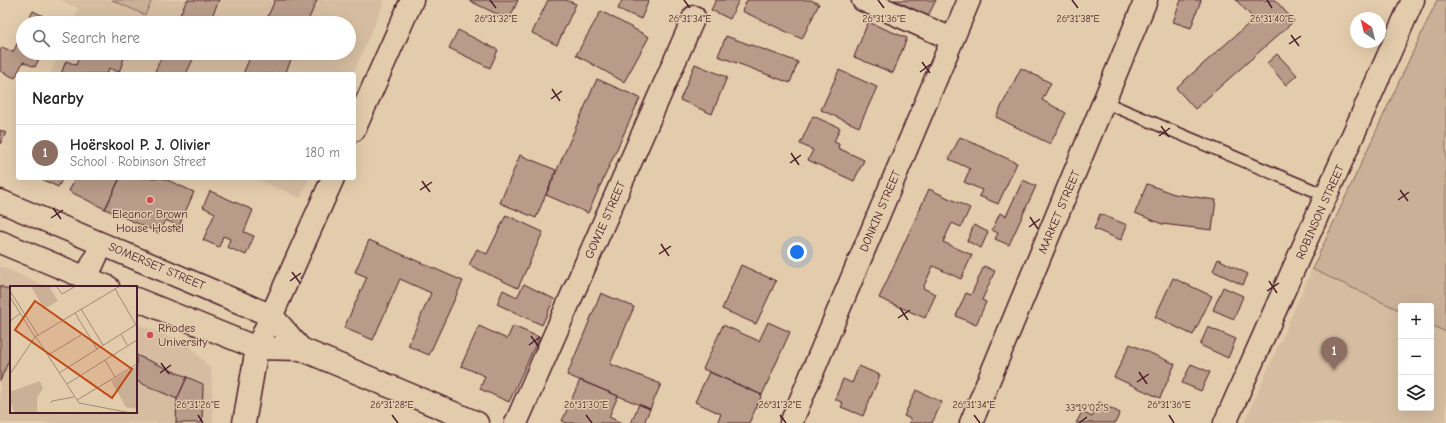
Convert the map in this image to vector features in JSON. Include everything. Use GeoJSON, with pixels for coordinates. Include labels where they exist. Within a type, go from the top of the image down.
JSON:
{"type":"FeatureCollection","features":[{"type":"Feature","properties":{"kind":"street"},"geometry":{"type":"LineString","coordinates":[[356,126],[412,0]]}},
{"type":"Feature","properties":{"kind":"street"},"geometry":{"type":"LineString","coordinates":[[862,0],[952,39]]}},
{"type":"Feature","properties":{"kind":"street","name":"DONKIN STREET"},"geometry":{"type":"LineString","coordinates":[[791,423],[969,0]]}},
{"type":"Feature","properties":{"kind":"street","name":"MARKET STREET"},"geometry":{"type":"LineString","coordinates":[[971,423],[1146,0]]}},
{"type":"Feature","properties":{"kind":"street","name":"ROBINSON STREET"},"geometry":{"type":"LineString","coordinates":[[1225,423],[1413,0]]}},
{"type":"Feature","properties":{"kind":"street","name":"GOWIE STREET"},"geometry":{"type":"LineString","coordinates":[[516,423],[694,17]]}},
{"type":"Feature","properties":{"kind":"street"},"geometry":{"type":"LineString","coordinates":[[244,423],[257,348],[332,180]]}},
{"type":"Feature","properties":{"kind":"street","name":"SOMERSET STREET"},"geometry":{"type":"LineString","coordinates":[[0,201],[272,316],[301,349]]}},
{"type":"Feature","properties":{"kind":"street"},"geometry":{"type":"LineString","coordinates":[[0,242],[106,286]]}},
{"type":"Feature","properties":{"kind":"street"},"geometry":{"type":"LineString","coordinates":[[86,278],[102,244]]}},
{"type":"Feature","properties":{"kind":"street","name":"SOMERSET STREET"},"geometry":{"type":"LineString","coordinates":[[137,299],[257,348],[301,349],[477,423]]}},
{"type":"Feature","properties":{"kind":"lane"},"geometry":{"type":"LineString","coordinates":[[1104,102],[1327,196]]}},
{"type":"Feature","properties":{"kind":"shaded area"},"geometry":{"type":"Polygon","coordinates":[[[59,0],[385,0],[354,72],[51,72],[56,60],[356,60],[356,16],[75,16],[78,8],[59,0]]]}},
{"type":"Feature","properties":{"kind":"shaded area"},"geometry":{"type":"Polygon","coordinates":[[[112,0],[152,0],[145,15],[112,0]]]}},
{"type":"Feature","properties":{"kind":"shaded area"},"geometry":{"type":"Polygon","coordinates":[[[1437,0],[1446,0],[1446,332],[1434,326],[1434,303],[1398,303],[1398,310],[1312,269],[1437,0]]]}},
{"type":"Feature","properties":{"kind":"shaded area"},"geometry":{"type":"Polygon","coordinates":[[[259,180],[308,180],[301,198],[259,180]]]}},
{"type":"Feature","properties":{"kind":"shaded area","name":"Rhodes University"},"geometry":{"type":"Polygon","coordinates":[[[0,266],[47,286],[10,286],[10,413],[137,413],[137,323],[190,346],[211,369],[213,423],[0,423],[0,266]]]}},
{"type":"Feature","properties":{"kind":"shaded area"},"geometry":{"type":"Polygon","coordinates":[[[1312,269],[1398,310],[1398,411],[1434,411],[1434,326],[1446,332],[1446,423],[1244,423],[1312,269]]]}},
{"type":"Feature","properties":{"kind":"building"},"geometry":{"type":"Polygon","coordinates":[[[187,0],[219,0],[212,16],[179,16],[187,0]]]}},
{"type":"Feature","properties":{"kind":"building"},"geometry":{"type":"Polygon","coordinates":[[[275,0],[317,0],[310,16],[268,16],[275,0]]]}},
{"type":"Feature","properties":{"kind":"building"},"geometry":{"type":"Polygon","coordinates":[[[468,0],[518,0],[509,20],[468,0]]]}},
{"type":"Feature","properties":{"kind":"building"},"geometry":{"type":"Polygon","coordinates":[[[548,0],[566,0],[576,4],[557,45],[532,33],[548,0]]]}},
{"type":"Feature","properties":{"kind":"building"},"geometry":{"type":"Polygon","coordinates":[[[622,0],[649,0],[641,19],[618,9],[622,0]]]}},
{"type":"Feature","properties":{"kind":"building"},"geometry":{"type":"Polygon","coordinates":[[[716,0],[739,0],[730,19],[711,10],[716,0]]]}},
{"type":"Feature","properties":{"kind":"building"},"geometry":{"type":"Polygon","coordinates":[[[747,0],[811,0],[819,4],[802,39],[742,11],[747,0]]]}},
{"type":"Feature","properties":{"kind":"building"},"geometry":{"type":"Polygon","coordinates":[[[894,0],[936,0],[928,16],[894,0]]]}},
{"type":"Feature","properties":{"kind":"building"},"geometry":{"type":"Polygon","coordinates":[[[1181,0],[1201,0],[1191,28],[1173,22],[1181,0]]]}},
{"type":"Feature","properties":{"kind":"building"},"geometry":{"type":"Polygon","coordinates":[[[1236,0],[1275,0],[1294,21],[1195,109],[1176,88],[1254,19],[1236,0]]]}},
{"type":"Feature","properties":{"kind":"building"},"geometry":{"type":"Polygon","coordinates":[[[33,11],[43,16],[30,16],[33,11]]]}},
{"type":"Feature","properties":{"kind":"building"},"geometry":{"type":"Polygon","coordinates":[[[601,11],[649,37],[624,82],[576,55],[601,11]]]}},
{"type":"Feature","properties":{"kind":"building"},"geometry":{"type":"Polygon","coordinates":[[[868,22],[907,38],[893,73],[854,57],[868,22]]]}},
{"type":"Feature","properties":{"kind":"building"},"geometry":{"type":"Polygon","coordinates":[[[458,30],[498,50],[490,68],[449,48],[458,30]]]}},
{"type":"Feature","properties":{"kind":"building"},"geometry":{"type":"Polygon","coordinates":[[[726,36],[798,62],[790,83],[718,56],[726,36]]]}},
{"type":"Feature","properties":{"kind":"building"},"geometry":{"type":"Polygon","coordinates":[[[16,46],[16,60],[38,60],[35,67],[23,62],[18,72],[16,72],[15,78],[0,71],[0,51],[2,47],[13,52],[16,46]]]}},
{"type":"Feature","properties":{"kind":"building"},"geometry":{"type":"Polygon","coordinates":[[[1277,54],[1297,75],[1286,85],[1267,63],[1277,54]]]}},
{"type":"Feature","properties":{"kind":"building"},"geometry":{"type":"Polygon","coordinates":[[[78,60],[123,60],[119,72],[109,68],[108,72],[62,72],[66,61],[76,65],[78,60]]]}},
{"type":"Feature","properties":{"kind":"building"},"geometry":{"type":"Polygon","coordinates":[[[160,60],[193,60],[187,72],[155,72],[160,60]]]}},
{"type":"Feature","properties":{"kind":"building"},"geometry":{"type":"Polygon","coordinates":[[[249,60],[291,60],[286,72],[244,72],[249,60]]]}},
{"type":"Feature","properties":{"kind":"building"},"geometry":{"type":"Polygon","coordinates":[[[695,64],[727,77],[712,114],[680,100],[695,64]]]}},
{"type":"Feature","properties":{"kind":"building"},"geometry":{"type":"Polygon","coordinates":[[[1021,68],[1051,83],[1042,100],[1066,113],[1050,144],[996,117],[1021,68]]]}},
{"type":"Feature","properties":{"kind":"building"},"geometry":{"type":"Polygon","coordinates":[[[839,70],[877,87],[859,127],[821,110],[839,70]]]}},
{"type":"Feature","properties":{"kind":"building"},"geometry":{"type":"Polygon","coordinates":[[[597,79],[640,98],[588,213],[546,195],[597,79]]]}},
{"type":"Feature","properties":{"kind":"building"},"geometry":{"type":"Polygon","coordinates":[[[813,116],[840,128],[834,142],[839,144],[838,148],[864,160],[854,181],[808,160],[813,150],[800,144],[813,116]]]}},
{"type":"Feature","properties":{"kind":"building"},"geometry":{"type":"Polygon","coordinates":[[[0,130],[6,133],[0,144],[0,130]]]}},
{"type":"Feature","properties":{"kind":"building"},"geometry":{"type":"Polygon","coordinates":[[[960,137],[1017,163],[998,204],[979,196],[982,190],[964,182],[970,169],[949,159],[960,137]]]}},
{"type":"Feature","properties":{"kind":"building"},"geometry":{"type":"Polygon","coordinates":[[[520,155],[556,170],[536,218],[500,203],[520,155]]]}},
{"type":"Feature","properties":{"kind":"building"},"geometry":{"type":"Polygon","coordinates":[[[43,180],[62,180],[58,187],[43,180]]]}},
{"type":"Feature","properties":{"kind":"building"},"geometry":{"type":"Polygon","coordinates":[[[74,180],[119,180],[105,209],[69,191],[74,180]]]}},
{"type":"Feature","properties":{"kind":"building","name":"Eleanor Brown House Hostel"},"geometry":{"type":"Polygon","coordinates":[[[119,180],[167,180],[194,192],[179,226],[165,220],[159,233],[105,209],[119,180]]]}},
{"type":"Feature","properties":{"kind":"building"},"geometry":{"type":"Polygon","coordinates":[[[1023,180],[1036,186],[1009,245],[995,239],[998,233],[992,230],[1000,213],[1006,216],[1023,180]]]}},
{"type":"Feature","properties":{"kind":"building"},"geometry":{"type":"Polygon","coordinates":[[[1147,184],[1174,194],[1216,200],[1212,230],[1162,224],[1135,213],[1147,184]]]}},
{"type":"Feature","properties":{"kind":"building"},"geometry":{"type":"Polygon","coordinates":[[[929,189],[970,208],[961,227],[952,223],[943,242],[972,255],[961,279],[933,266],[923,288],[936,294],[925,318],[879,298],[929,189]]]}},
{"type":"Feature","properties":{"kind":"building"},"geometry":{"type":"Polygon","coordinates":[[[210,191],[253,210],[244,232],[254,236],[246,255],[227,247],[230,239],[223,236],[219,247],[203,240],[215,213],[203,207],[210,191]]]}},
{"type":"Feature","properties":{"kind":"building"},"geometry":{"type":"Polygon","coordinates":[[[1100,214],[1127,225],[1121,240],[1094,229],[1100,214]]]}},
{"type":"Feature","properties":{"kind":"building"},"geometry":{"type":"Polygon","coordinates":[[[506,215],[543,232],[518,288],[469,265],[477,249],[487,254],[506,215]]]}},
{"type":"Feature","properties":{"kind":"building"},"geometry":{"type":"Polygon","coordinates":[[[974,225],[988,232],[981,248],[967,241],[974,225]]]}},
{"type":"Feature","properties":{"kind":"building"},"geometry":{"type":"Polygon","coordinates":[[[369,240],[463,281],[429,355],[408,346],[431,293],[400,279],[373,340],[344,328],[367,277],[355,272],[369,240]]]}},
{"type":"Feature","properties":{"kind":"building"},"geometry":{"type":"Polygon","coordinates":[[[1218,259],[1248,274],[1243,285],[1213,271],[1218,259]]]}},
{"type":"Feature","properties":{"kind":"building"},"geometry":{"type":"Polygon","coordinates":[[[741,265],[776,281],[756,324],[722,309],[741,265]]]}},
{"type":"Feature","properties":{"kind":"building"},"geometry":{"type":"Polygon","coordinates":[[[984,266],[995,271],[982,300],[986,302],[976,325],[956,316],[966,293],[971,295],[984,266]]]}},
{"type":"Feature","properties":{"kind":"building"},"geometry":{"type":"Polygon","coordinates":[[[1173,278],[1212,296],[1193,335],[1155,317],[1173,278]]]}},
{"type":"Feature","properties":{"kind":"building"},"geometry":{"type":"Polygon","coordinates":[[[524,284],[554,299],[542,325],[497,304],[503,290],[517,297],[524,284]]]}},
{"type":"Feature","properties":{"kind":"building"},"geometry":{"type":"Polygon","coordinates":[[[0,286],[10,291],[10,357],[0,381],[0,286]]]}},
{"type":"Feature","properties":{"kind":"building"},"geometry":{"type":"Polygon","coordinates":[[[1223,287],[1243,296],[1234,319],[1213,310],[1223,287]]]}},
{"type":"Feature","properties":{"kind":"building"},"geometry":{"type":"Polygon","coordinates":[[[601,293],[634,307],[610,364],[661,384],[650,409],[567,375],[601,293]]]}},
{"type":"Feature","properties":{"kind":"building"},"geometry":{"type":"Polygon","coordinates":[[[768,322],[790,332],[762,395],[703,369],[723,325],[759,341],[768,322]]]}},
{"type":"Feature","properties":{"kind":"building"},"geometry":{"type":"Polygon","coordinates":[[[479,326],[507,339],[513,326],[539,337],[509,402],[480,389],[485,376],[461,366],[479,326]]]}},
{"type":"Feature","properties":{"kind":"building"},"geometry":{"type":"Polygon","coordinates":[[[1208,327],[1236,339],[1228,358],[1200,345],[1208,327]]]}},
{"type":"Feature","properties":{"kind":"building"},"geometry":{"type":"Polygon","coordinates":[[[1130,344],[1175,364],[1160,398],[1114,377],[1130,344]]]}},
{"type":"Feature","properties":{"kind":"building"},"geometry":{"type":"Polygon","coordinates":[[[137,355],[187,377],[177,399],[137,381],[137,355]]]}},
{"type":"Feature","properties":{"kind":"building"},"geometry":{"type":"Polygon","coordinates":[[[1191,364],[1210,372],[1201,391],[1182,383],[1191,364]]]}},
{"type":"Feature","properties":{"kind":"building"},"geometry":{"type":"Polygon","coordinates":[[[859,366],[880,375],[863,416],[841,407],[843,403],[835,399],[843,379],[852,383],[859,366]]]}},
{"type":"Feature","properties":{"kind":"building"},"geometry":{"type":"Polygon","coordinates":[[[709,372],[762,395],[749,423],[717,423],[721,414],[695,402],[709,372]]]}},
{"type":"Feature","properties":{"kind":"building"},"geometry":{"type":"Polygon","coordinates":[[[187,377],[203,384],[202,423],[176,423],[177,399],[187,377]]]}},
{"type":"Feature","properties":{"kind":"building"},"geometry":{"type":"Polygon","coordinates":[[[580,380],[618,396],[609,417],[622,423],[567,423],[562,421],[580,380]]]}},
{"type":"Feature","properties":{"kind":"building"},"geometry":{"type":"Polygon","coordinates":[[[916,390],[942,402],[932,423],[909,423],[911,419],[904,416],[916,390]]]}},
{"type":"Feature","properties":{"kind":"building"},"geometry":{"type":"Polygon","coordinates":[[[1099,402],[1120,413],[1115,423],[1076,423],[1082,412],[1092,417],[1099,402]]]}},
{"type":"Feature","properties":{"kind":"building"},"geometry":{"type":"Polygon","coordinates":[[[639,404],[650,409],[644,423],[631,423],[639,404]]]}},
{"type":"Feature","properties":{"kind":"place","name":"Eleanor Brown House Hostel"},"geometry":{"type":"Point","coordinates":[150,200]}},
{"type":"Feature","properties":{"kind":"place","name":"Rhodes University"},"geometry":{"type":"Point","coordinates":[150,335]}},
{"type":"Feature","properties":{"kind":"place","name":"Hoërskool P. J. Olivier"},"geometry":{"type":"Point","coordinates":[1334,370]}}]}
